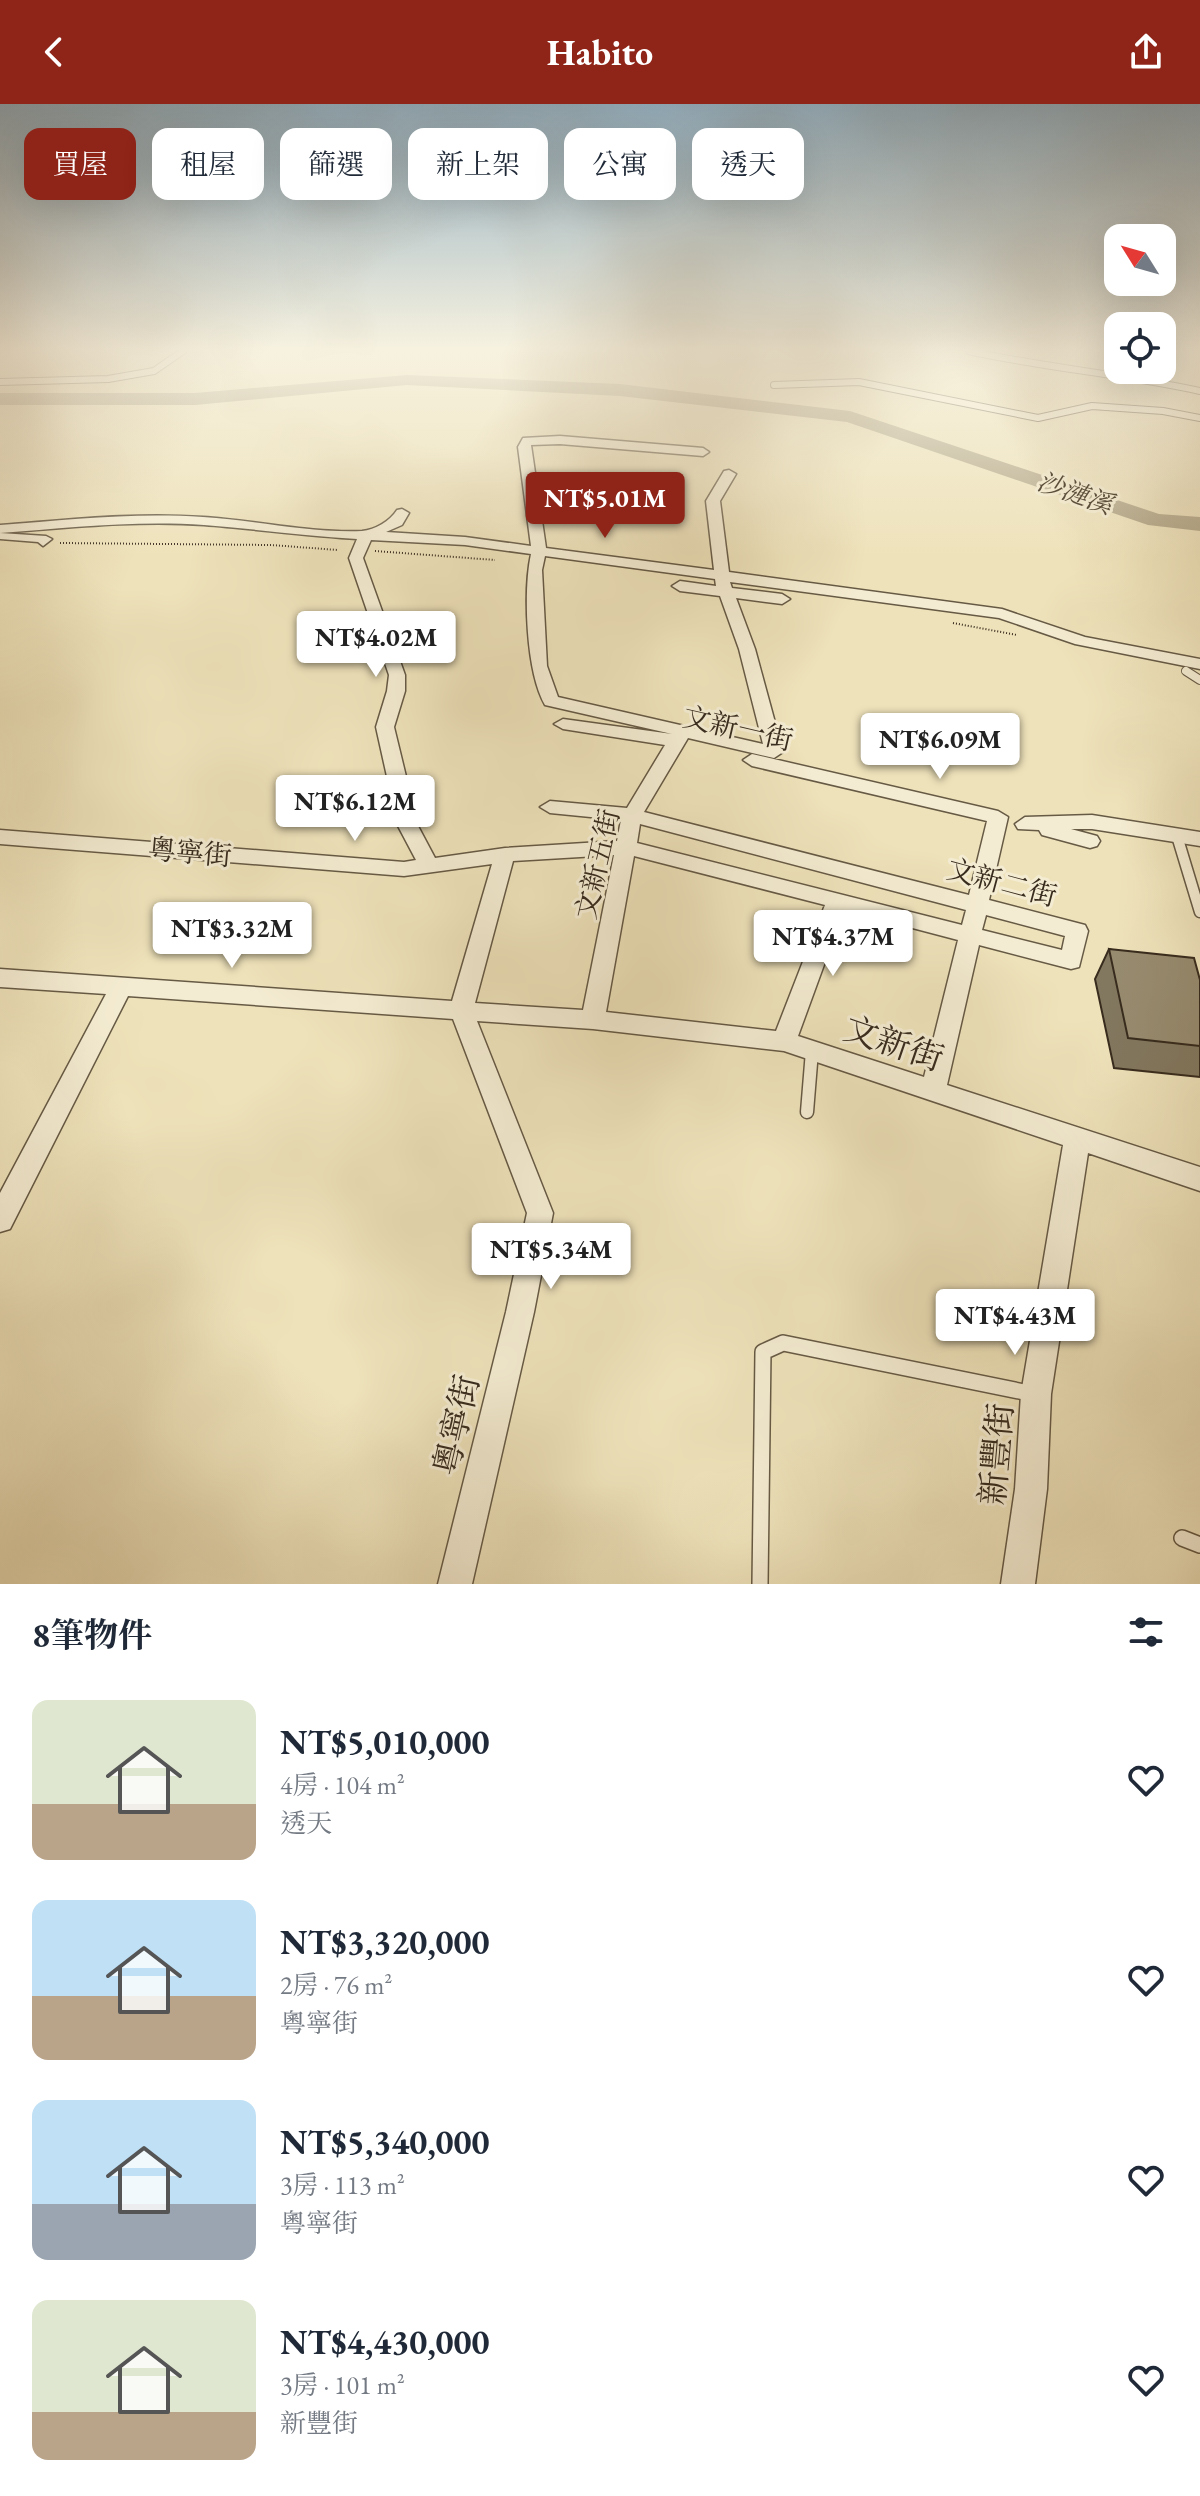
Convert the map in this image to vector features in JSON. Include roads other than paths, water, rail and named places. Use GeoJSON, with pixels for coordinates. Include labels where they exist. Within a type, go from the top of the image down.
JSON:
{"type":"FeatureCollection","features":[{"type":"Feature","properties":{"kind":"street"},"geometry":{"type":"LineString","coordinates":[[703,452],[560,440],[527,441],[524,447],[539,550],[535,570],[539,666],[551,701],[679,737],[774,752],[747,649],[724,583],[713,501],[729,474]]}},
{"type":"Feature","properties":{"kind":"street"},"geometry":{"type":"LineString","coordinates":[[402,513],[397,522],[363,543],[356,558],[397,675],[396,691],[385,727],[408,826],[429,865]]}},
{"type":"Feature","properties":{"kind":"street"},"geometry":{"type":"LineString","coordinates":[[0,529],[103,521],[202,521],[363,543],[465,541],[539,550],[724,583],[1002,614],[1081,641],[1193,667]]}},
{"type":"Feature","properties":{"kind":"street"},"geometry":{"type":"LineString","coordinates":[[0,536],[46,539],[43,543]]}},
{"type":"Feature","properties":{"kind":"street"},"geometry":{"type":"LineString","coordinates":[[680,586],[724,583],[782,599]]}},
{"type":"Feature","properties":{"kind":"street","name":"文新一街"},"geometry":{"type":"LineString","coordinates":[[563,724],[679,737],[1090,841]]}},
{"type":"Feature","properties":{"kind":"street","name":"文新五街"},"geometry":{"type":"LineString","coordinates":[[593,1020],[632,815],[679,737]]}},
{"type":"Feature","properties":{"kind":"street","name":"文新二街"},"geometry":{"type":"LineString","coordinates":[[505,855],[627,847],[1071,961],[1077,931],[632,815],[550,807]]}},
{"type":"Feature","properties":{"kind":"street"},"geometry":{"type":"LineString","coordinates":[[933,1092],[998,817]]}},
{"type":"Feature","properties":{"kind":"street"},"geometry":{"type":"LineString","coordinates":[[1025,824],[1092,822],[1200,839]]}},
{"type":"Feature","properties":{"kind":"street","name":"粵寧街"},"geometry":{"type":"LineString","coordinates":[[0,837],[404,869],[505,855]]}},
{"type":"Feature","properties":{"kind":"street"},"geometry":{"type":"LineString","coordinates":[[0,978],[461,1010],[505,855]]}},
{"type":"Feature","properties":{"kind":"street"},"geometry":{"type":"LineString","coordinates":[[784,1041],[838,899]]}},
{"type":"Feature","properties":{"kind":"street"},"geometry":{"type":"LineString","coordinates":[[0,1220],[122,985]]}},
{"type":"Feature","properties":{"kind":"street","name":"粵寧街"},"geometry":{"type":"LineString","coordinates":[[455,1584],[520,1312],[540,1213],[461,1010]]}},
{"type":"Feature","properties":{"kind":"street","name":"文新街"},"geometry":{"type":"LineString","coordinates":[[461,1010],[593,1020],[784,1041],[1200,1179]]}},
{"type":"Feature","properties":{"kind":"street","name":"新豐街"},"geometry":{"type":"LineString","coordinates":[[1018,1584],[1031,1489],[1036,1394],[1077,1140]]}},
{"type":"Feature","properties":{"kind":"lane"},"geometry":{"type":"LineString","coordinates":[[1193,667],[1200,680]]}},
{"type":"Feature","properties":{"kind":"lane"},"geometry":{"type":"LineString","coordinates":[[1177,836],[1200,912]]}},
{"type":"Feature","properties":{"kind":"lane"},"geometry":{"type":"LineString","coordinates":[[807,1112],[812,1051]]}},
{"type":"Feature","properties":{"kind":"lane"},"geometry":{"type":"LineString","coordinates":[[760,1584],[763,1352],[783,1343],[1036,1394]]}},
{"type":"Feature","properties":{"kind":"lane"},"geometry":{"type":"LineString","coordinates":[[1182,1538],[1200,1545]]}},
{"type":"Feature","properties":{"kind":"waterway","name":"沙漣溪"},"geometry":{"type":"LineString","coordinates":[[859,420],[1156,520],[1200,524]]}}]}
